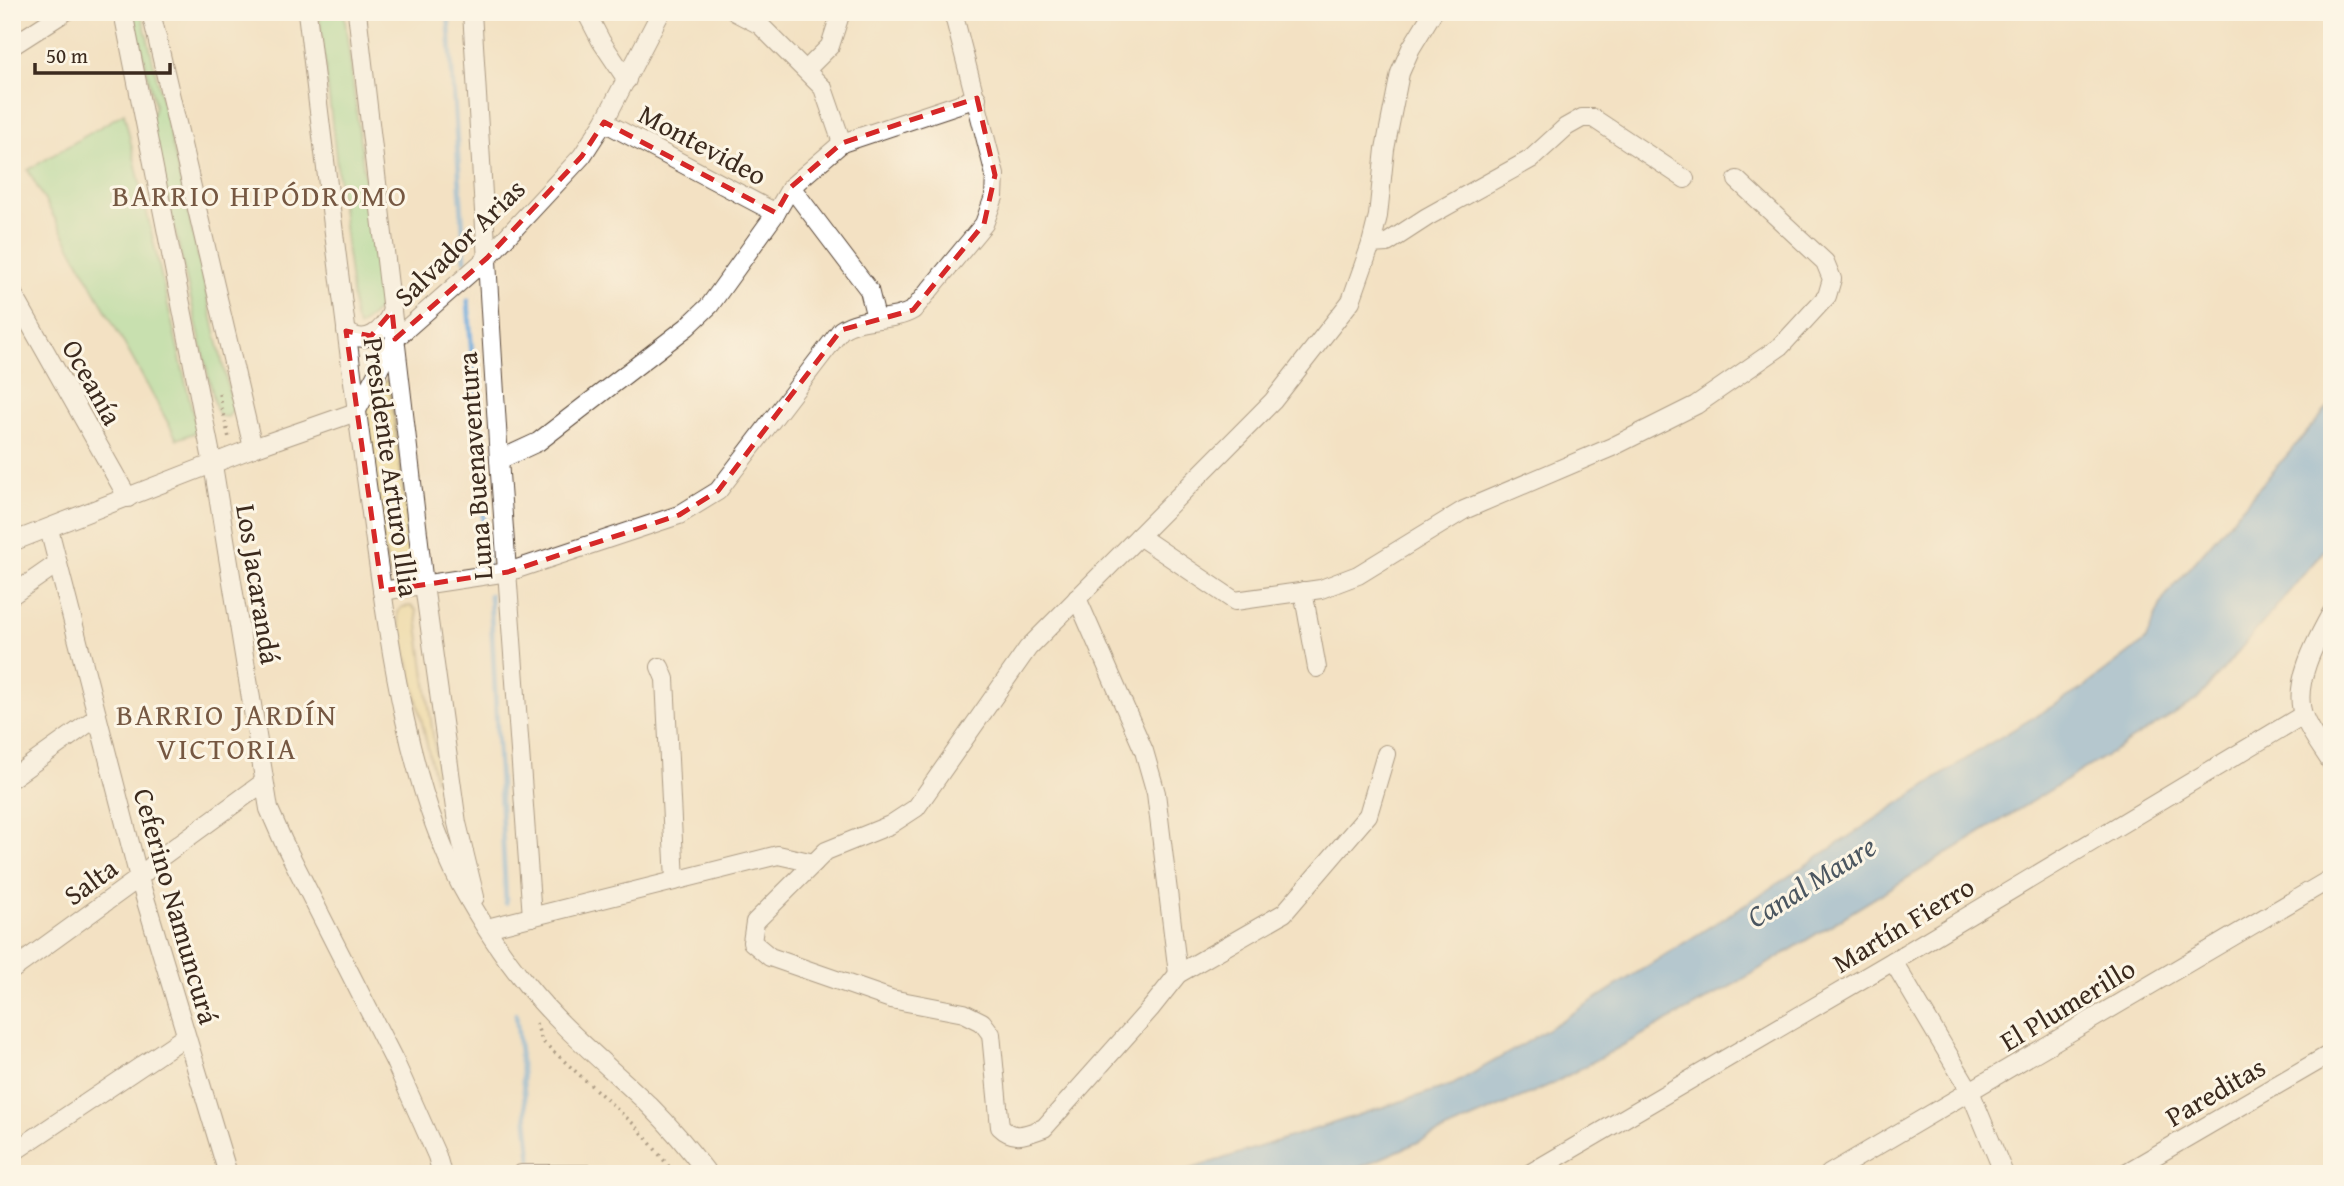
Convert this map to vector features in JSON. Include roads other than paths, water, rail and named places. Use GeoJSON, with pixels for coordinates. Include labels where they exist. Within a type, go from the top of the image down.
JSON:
{"type":"FeatureCollection","features":[{"type":"Feature","properties":{"kind":"street"},"geometry":{"type":"LineString","coordinates":[[12,46],[65,12]]}},
{"type":"Feature","properties":{"kind":"street","name":"Los Jacarandá"},"geometry":{"type":"LineString","coordinates":[[123,12],[214,465],[264,782],[273,819],[390,1053],[437,1156],[442,1174]]}},
{"type":"Feature","properties":{"kind":"street"},"geometry":{"type":"LineString","coordinates":[[151,12],[254,448]]}},
{"type":"Feature","properties":{"kind":"street","name":"Presidente Arturo Illia"},"geometry":{"type":"LineString","coordinates":[[307,12],[356,412],[382,591],[410,739],[433,818],[460,884],[528,986],[589,1051],[651,1107],[708,1174]]}},
{"type":"Feature","properties":{"kind":"street","name":"Presidente Arturo Illia"},"geometry":{"type":"LineString","coordinates":[[357,12],[424,585],[457,823],[483,921]]}},
{"type":"Feature","properties":{"kind":"street","name":"Luna Buenaventura"},"geometry":{"type":"LineString","coordinates":[[472,12],[499,460],[532,917]]}},
{"type":"Feature","properties":{"kind":"street"},"geometry":{"type":"LineString","coordinates":[[586,12],[601,41],[627,80]]}},
{"type":"Feature","properties":{"kind":"street","name":"Salvador Arias"},"geometry":{"type":"LineString","coordinates":[[356,412],[395,339],[487,258],[582,156],[604,122],[661,12]]}},
{"type":"Feature","properties":{"kind":"street"},"geometry":{"type":"LineString","coordinates":[[735,12],[760,25],[823,88],[842,143]]}},
{"type":"Feature","properties":{"kind":"street"},"geometry":{"type":"LineString","coordinates":[[806,70],[830,47],[841,12]]}},
{"type":"Feature","properties":{"kind":"street"},"geometry":{"type":"LineString","coordinates":[[382,591],[508,572],[679,515],[718,491],[841,330],[852,323],[903,316],[913,310],[984,224],[994,197],[995,175],[953,12]]}},
{"type":"Feature","properties":{"kind":"street"},"geometry":{"type":"LineString","coordinates":[[1386,754],[1368,815],[1284,913],[1178,974],[1152,1008],[1044,1128],[1021,1136],[1008,1135],[1000,1127],[991,1034],[982,1022],[964,1013],[891,999],[770,957],[751,942],[755,922],[826,850],[890,825],[916,808],[1028,648],[1273,401],[1351,301],[1378,216],[1385,149],[1400,73],[1411,48],[1433,12]]}},
{"type":"Feature","properties":{"kind":"street"},"geometry":{"type":"LineString","coordinates":[[499,460],[538,443],[687,327],[710,305],[776,213],[791,187],[842,143],[977,98]]}},
{"type":"Feature","properties":{"kind":"street"},"geometry":{"type":"LineString","coordinates":[[1371,244],[1387,243],[1427,216],[1531,159],[1566,127],[1581,118],[1593,118],[1685,180]]}},
{"type":"Feature","properties":{"kind":"street","name":"Montevideo"},"geometry":{"type":"LineString","coordinates":[[604,122],[776,213]]}},
{"type":"Feature","properties":{"kind":"street"},"geometry":{"type":"LineString","coordinates":[[1139,536],[1235,601],[1321,589],[1358,575],[1464,510],[1612,447],[1696,405],[1781,346],[1827,296],[1832,279],[1825,262],[1737,180]]}},
{"type":"Feature","properties":{"kind":"street","name":"Montevideo"},"geometry":{"type":"LineString","coordinates":[[791,187],[869,290],[876,318]]}},
{"type":"Feature","properties":{"kind":"street","name":"Oceanía"},"geometry":{"type":"LineString","coordinates":[[12,292],[128,498]]}},
{"type":"Feature","properties":{"kind":"street"},"geometry":{"type":"LineString","coordinates":[[346,331],[358,338],[371,336],[382,330],[392,311]]}},
{"type":"Feature","properties":{"kind":"street"},"geometry":{"type":"LineString","coordinates":[[12,542],[254,448],[356,412]]}},
{"type":"Feature","properties":{"kind":"street","name":"Ceferino Namuncurá"},"geometry":{"type":"LineString","coordinates":[[48,529],[139,878],[228,1174]]}},
{"type":"Feature","properties":{"kind":"street"},"geometry":{"type":"LineString","coordinates":[[12,595],[58,563]]}},
{"type":"Feature","properties":{"kind":"street"},"geometry":{"type":"LineString","coordinates":[[1303,592],[1317,668]]}},
{"type":"Feature","properties":{"kind":"street"},"geometry":{"type":"LineString","coordinates":[[1077,598],[1144,751],[1156,793],[1178,974]]}},
{"type":"Feature","properties":{"kind":"street"},"geometry":{"type":"LineString","coordinates":[[2332,612],[2309,653],[2302,685],[2302,715],[2332,764]]}},
{"type":"Feature","properties":{"kind":"street"},"geometry":{"type":"LineString","coordinates":[[660,667],[666,679],[675,881]]}},
{"type":"Feature","properties":{"kind":"street","name":"Martín Fierro"},"geometry":{"type":"LineString","coordinates":[[1529,1174],[1893,961],[2302,715]]}},
{"type":"Feature","properties":{"kind":"street"},"geometry":{"type":"LineString","coordinates":[[12,778],[97,717]]}},
{"type":"Feature","properties":{"kind":"street","name":"Salta"},"geometry":{"type":"LineString","coordinates":[[12,970],[139,878],[160,858],[264,782]]}},
{"type":"Feature","properties":{"kind":"street"},"geometry":{"type":"LineString","coordinates":[[483,921],[532,917],[778,855],[814,863]]}},
{"type":"Feature","properties":{"kind":"street","name":"El Plumerillo"},"geometry":{"type":"LineString","coordinates":[[1829,1174],[2332,878]]}},
{"type":"Feature","properties":{"kind":"street"},"geometry":{"type":"LineString","coordinates":[[1893,961],[1970,1091],[2004,1174]]}},
{"type":"Feature","properties":{"kind":"street"},"geometry":{"type":"LineString","coordinates":[[12,1153],[186,1036]]}},
{"type":"Feature","properties":{"kind":"street","name":"Pareditas"},"geometry":{"type":"LineString","coordinates":[[2124,1174],[2332,1053]]}},
{"type":"Feature","properties":{"kind":"street"},"geometry":{"type":"LineString","coordinates":[[521,1174],[612,1174]]}},
{"type":"Feature","properties":{"kind":"water","name":"Canal Maure"},"geometry":{"type":"Polygon","coordinates":[[[2332,403],[2332,541],[2198,699],[1735,984],[1554,1083],[1361,1167],[1338,1174],[1175,1174],[1452,1085],[1524,1044],[1771,888],[1984,747],[2083,688],[2145,641],[2163,599],[2332,403]]]}},
{"type":"Feature","properties":{"kind":"waterway"},"geometry":{"type":"LineString","coordinates":[[448,12],[465,260]]}},
{"type":"Feature","properties":{"kind":"waterway"},"geometry":{"type":"LineString","coordinates":[[468,301],[487,564]]}},
{"type":"Feature","properties":{"kind":"waterway"},"geometry":{"type":"LineString","coordinates":[[490,595],[506,903]]}},
{"type":"Feature","properties":{"kind":"waterway"},"geometry":{"type":"LineString","coordinates":[[516,1014],[531,1159]]}},
{"type":"Feature","properties":{"kind":"district","name":"BARRIO HIPÓDROMO"},"geometry":{"type":"Point","coordinates":[260,195]}},
{"type":"Feature","properties":{"kind":"district","name":"BARRIO JARDÍN VICTORIA"},"geometry":{"type":"Point","coordinates":[227,731]}}]}
